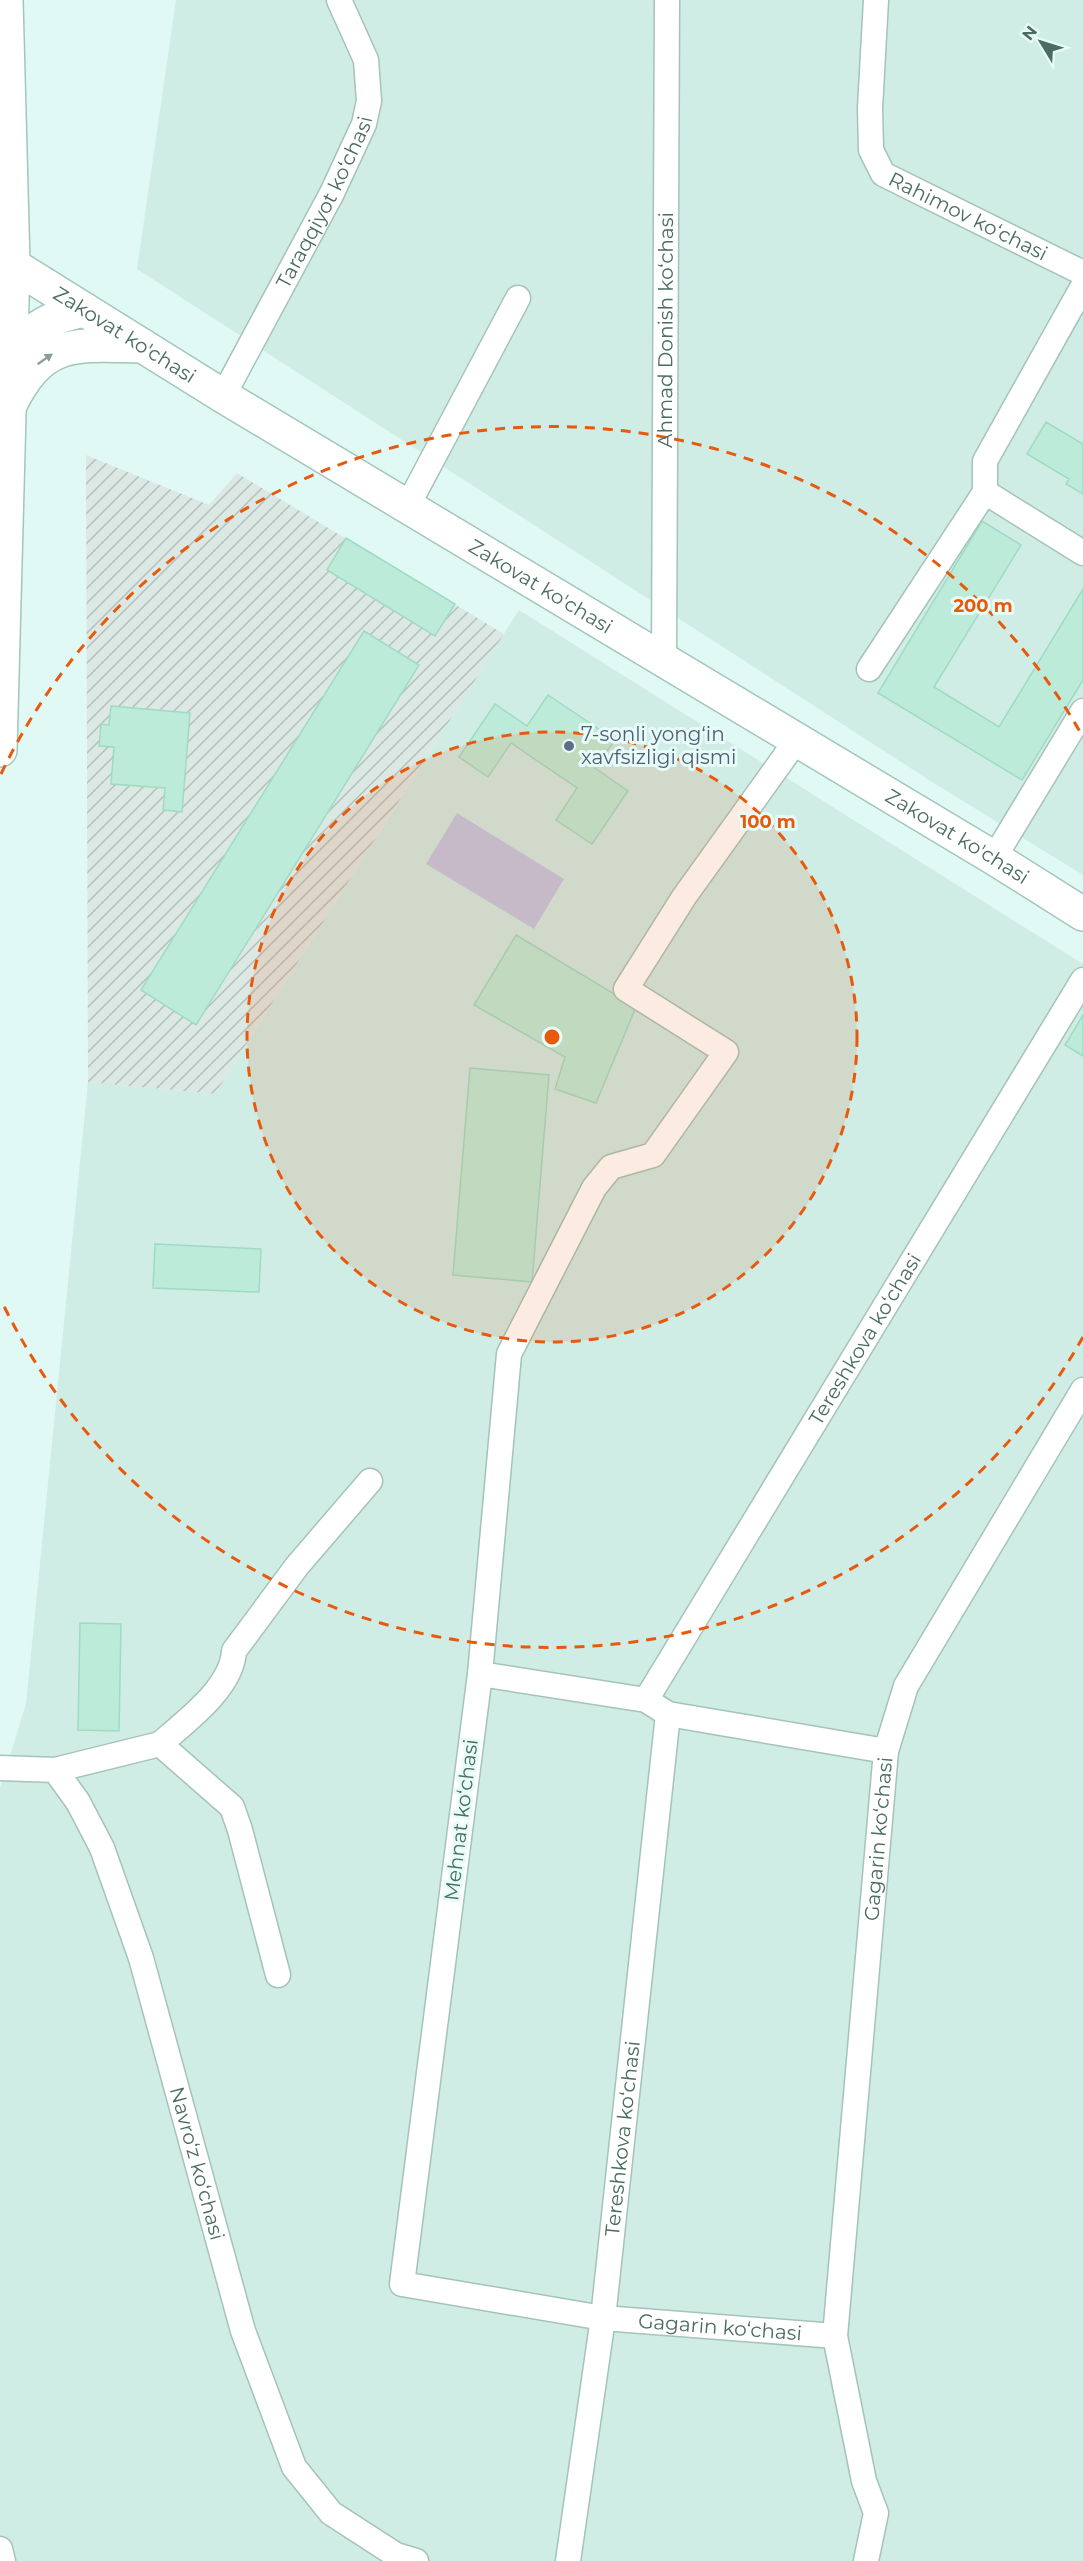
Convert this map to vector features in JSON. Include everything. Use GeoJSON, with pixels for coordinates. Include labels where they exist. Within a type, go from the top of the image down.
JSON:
{"type":"FeatureCollection","features":[{"type":"Feature","properties":{"kind":"main road"},"geometry":{"type":"LineString","coordinates":[[0,750],[11,350],[6,261],[6,0]]}},
{"type":"Feature","properties":{"kind":"main road","name":"Zakovat ko'chasi"},"geometry":{"type":"LineString","coordinates":[[6,261],[407,507],[994,858],[1083,914]]}},
{"type":"Feature","properties":{"kind":"main road"},"geometry":{"type":"LineString","coordinates":[[11,350],[46,321],[64,314],[85,310]]}},
{"type":"Feature","properties":{"kind":"main road"},"geometry":{"type":"LineString","coordinates":[[10,405],[20,385],[35,366],[60,349],[83,345],[144,346]]}},
{"type":"Feature","properties":{"kind":"street","name":"Taraqqiyot ko‘chasi"},"geometry":{"type":"LineString","coordinates":[[224,396],[332,193],[364,124],[369,101],[366,60],[339,0]]}},
{"type":"Feature","properties":{"kind":"street","name":"Ahmad Donish ko‘chasi"},"geometry":{"type":"LineString","coordinates":[[663,660],[667,0]]}},
{"type":"Feature","properties":{"kind":"street","name":"Rahimov ko‘chasi"},"geometry":{"type":"LineString","coordinates":[[876,0],[870,108],[871,150],[883,174],[1083,273]]}},
{"type":"Feature","properties":{"kind":"street"},"geometry":{"type":"LineString","coordinates":[[869,669],[985,492],[985,461],[1083,286]]}},
{"type":"Feature","properties":{"kind":"street"},"geometry":{"type":"LineString","coordinates":[[407,507],[518,298]]}},
{"type":"Feature","properties":{"kind":"street"},"geometry":{"type":"LineString","coordinates":[[985,492],[1083,553]]}},
{"type":"Feature","properties":{"kind":"street"},"geometry":{"type":"LineString","coordinates":[[994,858],[1083,711]]}},
{"type":"Feature","properties":{"kind":"street","name":"Mehnat ko‘chasi"},"geometry":{"type":"LineString","coordinates":[[402,2284],[480,1674],[509,1354],[594,1188],[611,1167],[653,1155],[726,1052],[626,989],[684,897],[796,741]]}},
{"type":"Feature","properties":{"kind":"street","name":"Tereshkova ko‘chasi"},"geometry":{"type":"LineString","coordinates":[[646,1700],[1083,981]]}},
{"type":"Feature","properties":{"kind":"street","name":"Gagarin ko‘chasi"},"geometry":{"type":"LineString","coordinates":[[866,2561],[876,2513],[864,2481],[835,2336],[886,1751],[906,1686],[1083,1390]]}},
{"type":"Feature","properties":{"kind":"street"},"geometry":{"type":"LineString","coordinates":[[0,1768],[55,1770],[160,1744],[211,1698],[234,1662],[234,1651],[241,1641],[297,1566],[370,1481]]}},
{"type":"Feature","properties":{"kind":"street"},"geometry":{"type":"LineString","coordinates":[[480,1674],[646,1700],[668,1714],[886,1751]]}},
{"type":"Feature","properties":{"kind":"street","name":"Tereshkova ko‘chasi"},"geometry":{"type":"LineString","coordinates":[[568,2561],[603,2318],[668,1714]]}},
{"type":"Feature","properties":{"kind":"street"},"geometry":{"type":"LineString","coordinates":[[160,1744],[232,1807],[278,1975]]}},
{"type":"Feature","properties":{"kind":"street","name":"Navro‘z ko‘chasi"},"geometry":{"type":"LineString","coordinates":[[55,1770],[78,1802],[102,1848],[141,1958],[243,2331],[294,2467],[331,2513],[396,2555],[416,2561]]}},
{"type":"Feature","properties":{"kind":"street","name":"Gagarin ko‘chasi"},"geometry":{"type":"LineString","coordinates":[[402,2284],[603,2318],[835,2336]]}},
{"type":"Feature","properties":{"kind":"street"},"geometry":{"type":"LineString","coordinates":[[0,2549],[3,2561]]}},
{"type":"Feature","properties":{"kind":"shaded area"},"geometry":{"type":"Polygon","coordinates":[[[176,0],[1083,0],[1083,875],[929,780],[137,269],[176,0]]]}},
{"type":"Feature","properties":{"kind":"shaded area"},"geometry":{"type":"Polygon","coordinates":[[[86,455],[209,505],[237,473],[504,634],[215,1094],[88,1082],[86,455]]]}},
{"type":"Feature","properties":{"kind":"shaded area"},"geometry":{"type":"Polygon","coordinates":[[[519,610],[1083,964],[1083,2561],[0,2561],[0,1788],[26,1704],[88,1082],[215,1094],[519,610]]]}},
{"type":"Feature","properties":{"kind":"shaded area"},"geometry":{"type":"Polygon","coordinates":[[[457,813],[564,879],[534,929],[426,864],[457,813]]]}},
{"type":"Feature","properties":{"kind":"building"},"geometry":{"type":"Polygon","coordinates":[[[1046,422],[1083,444],[1083,494],[1066,484],[1069,479],[1027,454],[1046,422]]]}},
{"type":"Feature","properties":{"kind":"building"},"geometry":{"type":"Polygon","coordinates":[[[982,521],[1021,545],[934,687],[999,727],[1083,589],[1083,680],[1022,780],[878,693],[982,521]]]}},
{"type":"Feature","properties":{"kind":"building"},"geometry":{"type":"Polygon","coordinates":[[[346,538],[455,604],[435,636],[327,570],[346,538]]]}},
{"type":"Feature","properties":{"kind":"building"},"geometry":{"type":"Polygon","coordinates":[[[364,631],[419,665],[196,1025],[141,990],[364,631]]]}},
{"type":"Feature","properties":{"kind":"building"},"geometry":{"type":"Polygon","coordinates":[[[548,695],[615,740],[595,768],[628,791],[592,844],[556,820],[577,788],[511,743],[488,777],[459,757],[495,704],[527,726],[548,695]]]}},
{"type":"Feature","properties":{"kind":"building"},"geometry":{"type":"Polygon","coordinates":[[[111,706],[190,713],[182,812],[163,810],[165,788],[111,784],[114,747],[99,746],[101,724],[109,725],[111,706]]]}},
{"type":"Feature","properties":{"kind":"building"},"geometry":{"type":"Polygon","coordinates":[[[516,935],[636,1007],[596,1103],[555,1089],[565,1057],[474,1005],[516,935]]]}},
{"type":"Feature","properties":{"kind":"building"},"geometry":{"type":"Polygon","coordinates":[[[1083,1015],[1083,1056],[1065,1045],[1083,1015]]]}},
{"type":"Feature","properties":{"kind":"building"},"geometry":{"type":"Polygon","coordinates":[[[470,1068],[549,1075],[532,1282],[453,1275],[470,1068]]]}},
{"type":"Feature","properties":{"kind":"building"},"geometry":{"type":"Polygon","coordinates":[[[155,1244],[261,1249],[259,1292],[153,1288],[155,1244]]]}},
{"type":"Feature","properties":{"kind":"building"},"geometry":{"type":"Polygon","coordinates":[[[80,1623],[121,1624],[119,1731],[78,1730],[80,1623]]]}},
{"type":"Feature","properties":{"kind":"place","name":"7-sonli yong‘in xavfsizligi qismi"},"geometry":{"type":"Point","coordinates":[569,746]}}]}
